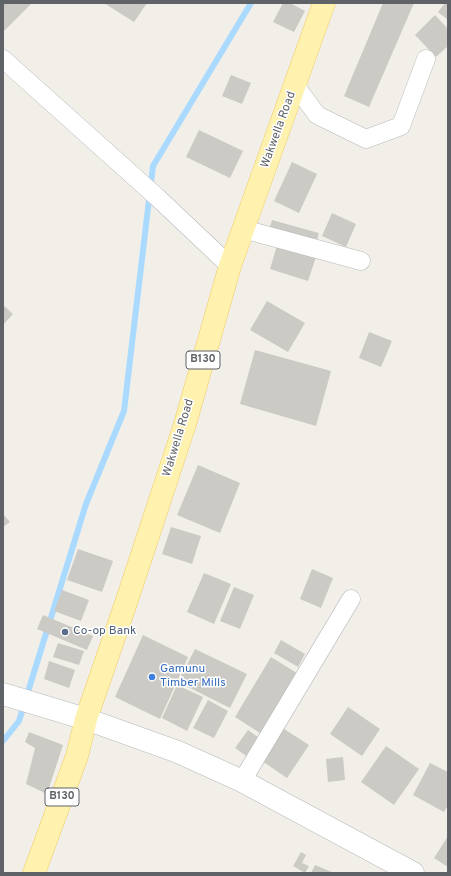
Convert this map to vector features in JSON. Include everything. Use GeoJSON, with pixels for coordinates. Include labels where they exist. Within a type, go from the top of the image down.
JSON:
{"type":"FeatureCollection","features":[{"type":"Feature","properties":{"kind":"main road","name":"Wakwella Road"},"geometry":{"type":"LineString","coordinates":[[34,873],[76,756],[86,719],[185,424],[230,266],[324,3]]}},
{"type":"Feature","properties":{"kind":"street"},"geometry":{"type":"LineString","coordinates":[[3,59],[142,182],[230,266]]}},
{"type":"Feature","properties":{"kind":"street"},"geometry":{"type":"LineString","coordinates":[[295,84],[317,115],[366,139],[401,126],[426,60]]}},
{"type":"Feature","properties":{"kind":"street"},"geometry":{"type":"LineString","coordinates":[[243,229],[361,261]]}},
{"type":"Feature","properties":{"kind":"street"},"geometry":{"type":"LineString","coordinates":[[242,781],[351,600]]}},
{"type":"Feature","properties":{"kind":"street"},"geometry":{"type":"LineString","coordinates":[[3,694],[86,719],[178,752],[242,781],[412,873]]}},
{"type":"Feature","properties":{"kind":"building"},"geometry":{"type":"Polygon","coordinates":[[[3,3],[32,3],[3,32],[3,3]]]}},
{"type":"Feature","properties":{"kind":"building"},"geometry":{"type":"Polygon","coordinates":[[[104,3],[147,3],[134,22],[104,3]]]}},
{"type":"Feature","properties":{"kind":"building"},"geometry":{"type":"Polygon","coordinates":[[[283,3],[290,3],[305,11],[294,32],[273,22],[283,3]]]}},
{"type":"Feature","properties":{"kind":"building"},"geometry":{"type":"Polygon","coordinates":[[[383,3],[414,3],[369,107],[344,96],[383,3]]]}},
{"type":"Feature","properties":{"kind":"building"},"geometry":{"type":"Polygon","coordinates":[[[445,3],[448,3],[448,20],[438,12],[445,3]]]}},
{"type":"Feature","properties":{"kind":"building"},"geometry":{"type":"Polygon","coordinates":[[[435,15],[448,29],[448,46],[436,57],[415,35],[435,15]]]}},
{"type":"Feature","properties":{"kind":"building"},"geometry":{"type":"Polygon","coordinates":[[[231,75],[251,83],[242,104],[222,96],[231,75]]]}},
{"type":"Feature","properties":{"kind":"building"},"geometry":{"type":"Polygon","coordinates":[[[199,130],[243,151],[230,178],[186,157],[199,130]]]}},
{"type":"Feature","properties":{"kind":"building"},"geometry":{"type":"Polygon","coordinates":[[[292,162],[317,174],[299,213],[274,201],[292,162]]]}},
{"type":"Feature","properties":{"kind":"building"},"geometry":{"type":"Polygon","coordinates":[[[332,213],[356,224],[346,247],[322,236],[332,213]]]}},
{"type":"Feature","properties":{"kind":"building"},"geometry":{"type":"Polygon","coordinates":[[[272,220],[319,233],[315,247],[268,234],[272,220]]]}},
{"type":"Feature","properties":{"kind":"building"},"geometry":{"type":"Polygon","coordinates":[[[278,242],[317,254],[308,281],[270,269],[278,242]]]}},
{"type":"Feature","properties":{"kind":"building"},"geometry":{"type":"Polygon","coordinates":[[[267,301],[305,323],[288,352],[250,330],[267,301]]]}},
{"type":"Feature","properties":{"kind":"building"},"geometry":{"type":"Polygon","coordinates":[[[3,305],[13,314],[3,325],[3,305]]]}},
{"type":"Feature","properties":{"kind":"building"},"geometry":{"type":"Polygon","coordinates":[[[369,332],[392,341],[381,367],[359,358],[369,332]]]}},
{"type":"Feature","properties":{"kind":"building"},"geometry":{"type":"Polygon","coordinates":[[[255,350],[331,371],[316,426],[240,404],[255,350]]]}},
{"type":"Feature","properties":{"kind":"building"},"geometry":{"type":"Polygon","coordinates":[[[198,465],[240,483],[220,533],[177,515],[198,465]]]}},
{"type":"Feature","properties":{"kind":"building"},"geometry":{"type":"Polygon","coordinates":[[[3,514],[10,522],[3,527],[3,514]]]}},
{"type":"Feature","properties":{"kind":"building"},"geometry":{"type":"Polygon","coordinates":[[[171,527],[201,536],[192,564],[162,554],[171,527]]]}},
{"type":"Feature","properties":{"kind":"building"},"geometry":{"type":"Polygon","coordinates":[[[78,549],[113,561],[102,592],[67,580],[78,549]]]}},
{"type":"Feature","properties":{"kind":"building"},"geometry":{"type":"Polygon","coordinates":[[[312,569],[333,578],[321,608],[300,599],[312,569]]]}},
{"type":"Feature","properties":{"kind":"building"},"geometry":{"type":"Polygon","coordinates":[[[204,573],[231,584],[214,624],[187,612],[204,573]]]}},
{"type":"Feature","properties":{"kind":"building"},"geometry":{"type":"Polygon","coordinates":[[[234,587],[254,595],[240,629],[220,621],[234,587]]]}},
{"type":"Feature","properties":{"kind":"building"},"geometry":{"type":"Polygon","coordinates":[[[62,590],[89,600],[81,621],[54,611],[62,590]]]}},
{"type":"Feature","properties":{"kind":"building","name":"Co-op Bank"},"geometry":{"type":"Polygon","coordinates":[[[43,615],[93,636],[87,650],[37,629],[43,615]]]}},
{"type":"Feature","properties":{"kind":"building","name":"Gamunu Timber Mills"},"geometry":{"type":"Polygon","coordinates":[[[143,635],[188,657],[160,719],[115,697],[143,635]]]}},
{"type":"Feature","properties":{"kind":"building"},"geometry":{"type":"Polygon","coordinates":[[[281,640],[305,654],[298,667],[274,653],[281,640]]]}},
{"type":"Feature","properties":{"kind":"building"},"geometry":{"type":"Polygon","coordinates":[[[58,643],[84,651],[79,665],[53,657],[58,643]]]}},
{"type":"Feature","properties":{"kind":"building"},"geometry":{"type":"Polygon","coordinates":[[[195,649],[247,674],[230,708],[178,682],[195,649]]]}},
{"type":"Feature","properties":{"kind":"building"},"geometry":{"type":"Polygon","coordinates":[[[271,657],[300,675],[263,735],[235,717],[271,657]]]}},
{"type":"Feature","properties":{"kind":"building"},"geometry":{"type":"Polygon","coordinates":[[[49,661],[75,670],[69,688],[44,679],[49,661]]]}},
{"type":"Feature","properties":{"kind":"building"},"geometry":{"type":"Polygon","coordinates":[[[177,685],[203,697],[187,731],[162,718],[177,685]]]}},
{"type":"Feature","properties":{"kind":"building"},"geometry":{"type":"Polygon","coordinates":[[[208,700],[228,711],[214,738],[193,728],[208,700]]]}},
{"type":"Feature","properties":{"kind":"building"},"geometry":{"type":"Polygon","coordinates":[[[348,707],[380,729],[362,756],[330,734],[348,707]]]}},
{"type":"Feature","properties":{"kind":"building"},"geometry":{"type":"Polygon","coordinates":[[[281,727],[309,745],[287,778],[259,759],[281,727]]]}},
{"type":"Feature","properties":{"kind":"building"},"geometry":{"type":"Polygon","coordinates":[[[248,730],[262,740],[249,758],[235,748],[248,730]]]}},
{"type":"Feature","properties":{"kind":"building"},"geometry":{"type":"Polygon","coordinates":[[[29,732],[63,745],[47,794],[26,784],[35,748],[25,742],[29,732]]]}},
{"type":"Feature","properties":{"kind":"building"},"geometry":{"type":"Polygon","coordinates":[[[386,746],[419,769],[394,805],[361,782],[386,746]]]}},
{"type":"Feature","properties":{"kind":"building"},"geometry":{"type":"Polygon","coordinates":[[[343,757],[345,780],[328,782],[326,759],[343,757]]]}},
{"type":"Feature","properties":{"kind":"building"},"geometry":{"type":"Polygon","coordinates":[[[430,763],[448,772],[448,805],[444,812],[413,795],[430,763]]]}},
{"type":"Feature","properties":{"kind":"building"},"geometry":{"type":"Polygon","coordinates":[[[448,836],[448,867],[434,858],[448,836]]]}},
{"type":"Feature","properties":{"kind":"building"},"geometry":{"type":"Polygon","coordinates":[[[301,852],[306,855],[302,863],[309,866],[305,873],[293,866],[301,852]]]}},
{"type":"Feature","properties":{"kind":"building"},"geometry":{"type":"Polygon","coordinates":[[[315,865],[334,873],[311,873],[315,865]]]}},
{"type":"Feature","properties":{"kind":"waterway"},"geometry":{"type":"LineString","coordinates":[[3,741],[19,721],[86,504],[124,411],[153,166],[251,3]]}},
{"type":"Feature","properties":{"kind":"place","name":"Co-op Bank"},"geometry":{"type":"Point","coordinates":[65,632]}},
{"type":"Feature","properties":{"kind":"place","name":"Gamunu Timber Mills"},"geometry":{"type":"Point","coordinates":[152,677]}}]}
